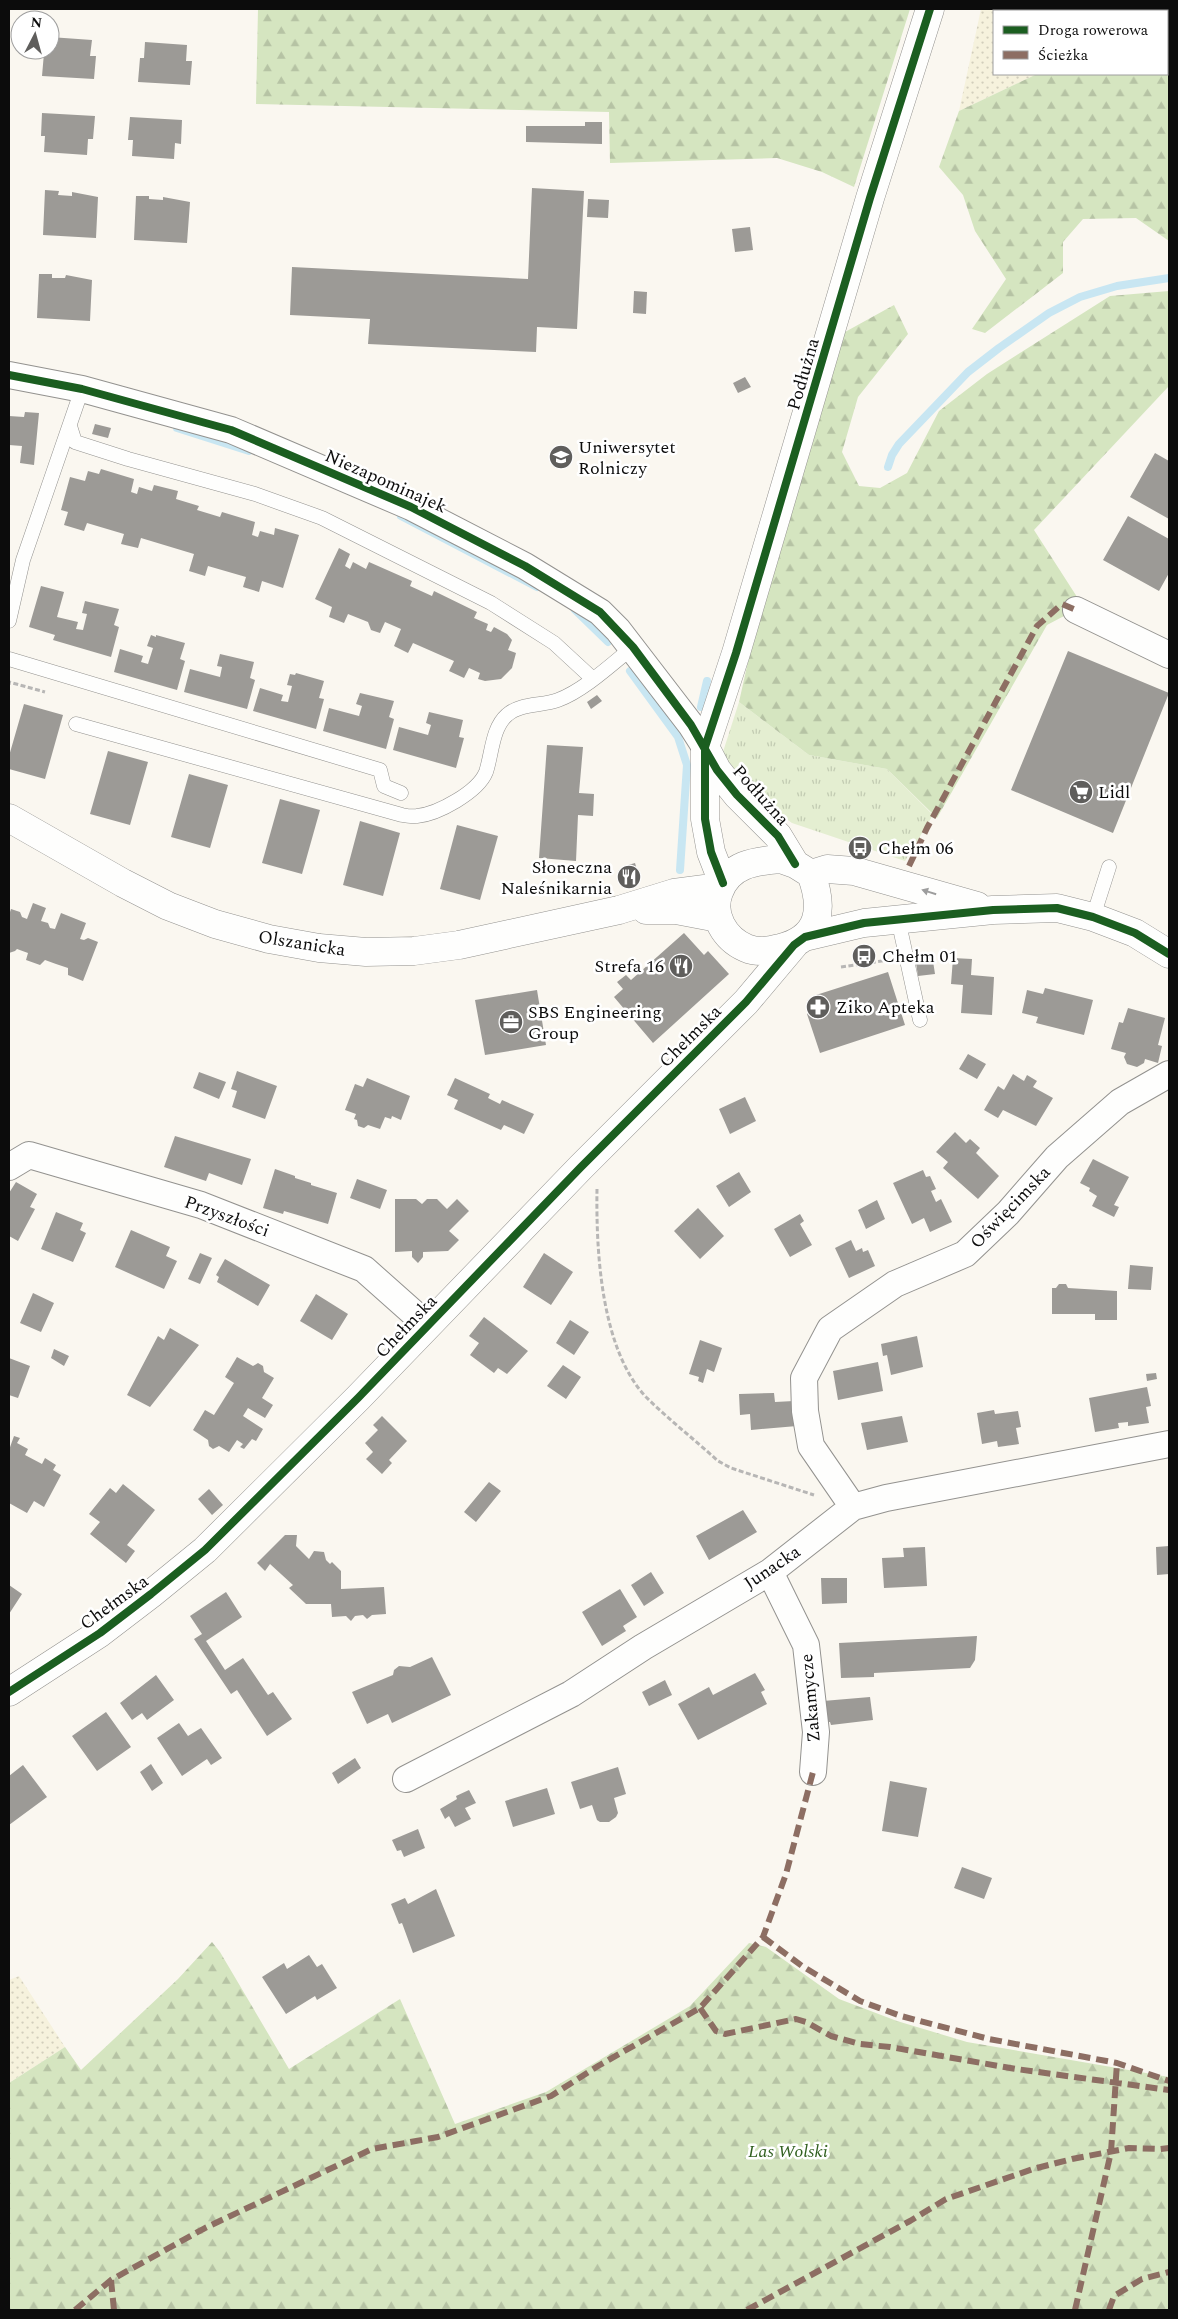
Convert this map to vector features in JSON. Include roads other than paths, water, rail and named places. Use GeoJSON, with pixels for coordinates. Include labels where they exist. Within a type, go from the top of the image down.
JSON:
{"type":"FeatureCollection","features":[{"type":"Feature","properties":{"kind":"street","name":"Podłużna"},"geometry":{"type":"LineString","coordinates":[[722,885],[711,852],[705,819],[705,747],[736,653],[870,198],[930,9]]}},
{"type":"Feature","properties":{"kind":"street","name":"Niezapominajek"},"geometry":{"type":"LineString","coordinates":[[9,375],[82,389],[231,430],[411,507],[525,566],[600,612],[633,647],[705,747]]}},
{"type":"Feature","properties":{"kind":"street"},"geometry":{"type":"LineString","coordinates":[[1076,610],[1169,655]]}},
{"type":"Feature","properties":{"kind":"street","name":"Podłużna"},"geometry":{"type":"LineString","coordinates":[[705,747],[717,770],[737,795],[778,836],[803,869]]}},
{"type":"Feature","properties":{"kind":"street","name":"Olszanicka"},"geometry":{"type":"LineString","coordinates":[[9,818],[123,884],[168,906],[215,924],[269,940],[319,948],[366,952],[414,952],[459,945],[619,910],[674,893],[722,885]]}},
{"type":"Feature","properties":{"kind":"street"},"geometry":{"type":"LineString","coordinates":[[993,910],[854,871],[827,868],[803,869],[781,859],[754,861],[740,866],[728,875],[717,897],[718,918],[723,929],[747,949],[758,951],[864,923],[993,910],[1057,908],[1093,918],[1135,934],[1169,954]]}},
{"type":"Feature","properties":{"kind":"street"},"geometry":{"type":"LineString","coordinates":[[799,941],[813,927],[818,916],[819,903],[803,869]]}},
{"type":"Feature","properties":{"kind":"street","name":"Olszanicka"},"geometry":{"type":"LineString","coordinates":[[619,910],[676,910],[718,918]]}},
{"type":"Feature","properties":{"kind":"street","name":"Chełmska"},"geometry":{"type":"LineString","coordinates":[[9,1692],[100,1633],[152,1594],[205,1550],[358,1398],[581,1167],[746,1002],[799,941]]}},
{"type":"Feature","properties":{"kind":"street","name":"Chełmska"},"geometry":{"type":"LineString","coordinates":[[737,942],[750,962],[751,978],[746,1002]]}},
{"type":"Feature","properties":{"kind":"street","name":"Oświęcimska"},"geometry":{"type":"LineString","coordinates":[[853,1508],[812,1446],[805,1412],[804,1378],[830,1329],[895,1284],[965,1254],[1008,1213],[1056,1157],[1120,1102],[1169,1074]]}},
{"type":"Feature","properties":{"kind":"street","name":"Przyszłości"},"geometry":{"type":"LineString","coordinates":[[9,1168],[29,1155],[201,1205],[364,1269],[427,1325]]}},
{"type":"Feature","properties":{"kind":"street","name":"Junacka"},"geometry":{"type":"LineString","coordinates":[[406,1779],[579,1690],[643,1648],[770,1572],[853,1508],[886,1498],[1169,1444]]}},
{"type":"Feature","properties":{"kind":"street","name":"Zakamycze"},"geometry":{"type":"LineString","coordinates":[[770,1572],[806,1645],[816,1732],[813,1772]]}},
{"type":"Feature","properties":{"kind":"lane"},"geometry":{"type":"LineString","coordinates":[[9,621],[23,560],[82,389]]}},
{"type":"Feature","properties":{"kind":"lane"},"geometry":{"type":"LineString","coordinates":[[70,426],[76,442],[128,460],[255,494],[322,518],[378,544],[491,603],[554,643],[594,679]]}},
{"type":"Feature","properties":{"kind":"lane"},"geometry":{"type":"LineString","coordinates":[[76,724],[392,812],[416,816],[431,813],[476,786],[485,773],[498,726],[507,714],[518,708],[559,700],[594,679],[633,647]]}},
{"type":"Feature","properties":{"kind":"lane"},"geometry":{"type":"LineString","coordinates":[[9,659],[380,770],[384,786],[401,793]]}},
{"type":"Feature","properties":{"kind":"lane"},"geometry":{"type":"LineString","coordinates":[[1093,918],[1109,867]]}},
{"type":"Feature","properties":{"kind":"lane"},"geometry":{"type":"LineString","coordinates":[[898,919],[920,1020]]}},
{"type":"Feature","properties":{"kind":"waterway"},"geometry":{"type":"LineString","coordinates":[[888,467],[892,455],[899,444],[968,372],[1049,313],[1080,297],[1117,286],[1169,278]]}},
{"type":"Feature","properties":{"kind":"waterway"},"geometry":{"type":"LineString","coordinates":[[177,428],[249,451]]}},
{"type":"Feature","properties":{"kind":"waterway"},"geometry":{"type":"LineString","coordinates":[[401,516],[537,587]]}},
{"type":"Feature","properties":{"kind":"waterway"},"geometry":{"type":"LineString","coordinates":[[575,610],[608,642]]}},
{"type":"Feature","properties":{"kind":"waterway"},"geometry":{"type":"LineString","coordinates":[[630,671],[678,737],[687,765],[680,870]]}},
{"type":"Feature","properties":{"kind":"waterway"},"geometry":{"type":"LineString","coordinates":[[701,707],[707,681]]}},
{"type":"Feature","properties":{"kind":"place","name":"Uniwersytet Rolniczy"},"geometry":{"type":"Point","coordinates":[561,457]}},
{"type":"Feature","properties":{"kind":"place","name":"Lidl"},"geometry":{"type":"Point","coordinates":[1081,792]}},
{"type":"Feature","properties":{"kind":"place","name":"Chełm 06"},"geometry":{"type":"Point","coordinates":[860,848]}},
{"type":"Feature","properties":{"kind":"place","name":"Słoneczna Naleśnikarnia"},"geometry":{"type":"Point","coordinates":[629,877]}},
{"type":"Feature","properties":{"kind":"place","name":"Chełm 01"},"geometry":{"type":"Point","coordinates":[864,956]}},
{"type":"Feature","properties":{"kind":"place","name":"Strefa 16"},"geometry":{"type":"Point","coordinates":[681,966]}},
{"type":"Feature","properties":{"kind":"place","name":"Ziko Apteka"},"geometry":{"type":"Point","coordinates":[818,1007]}},
{"type":"Feature","properties":{"kind":"place","name":"SBS Engineering Group"},"geometry":{"type":"Point","coordinates":[511,1022]}},
{"type":"Feature","properties":{"kind":"park label","name":"Las Wolski"},"geometry":{"type":"Point","coordinates":[788,2151]}}]}
